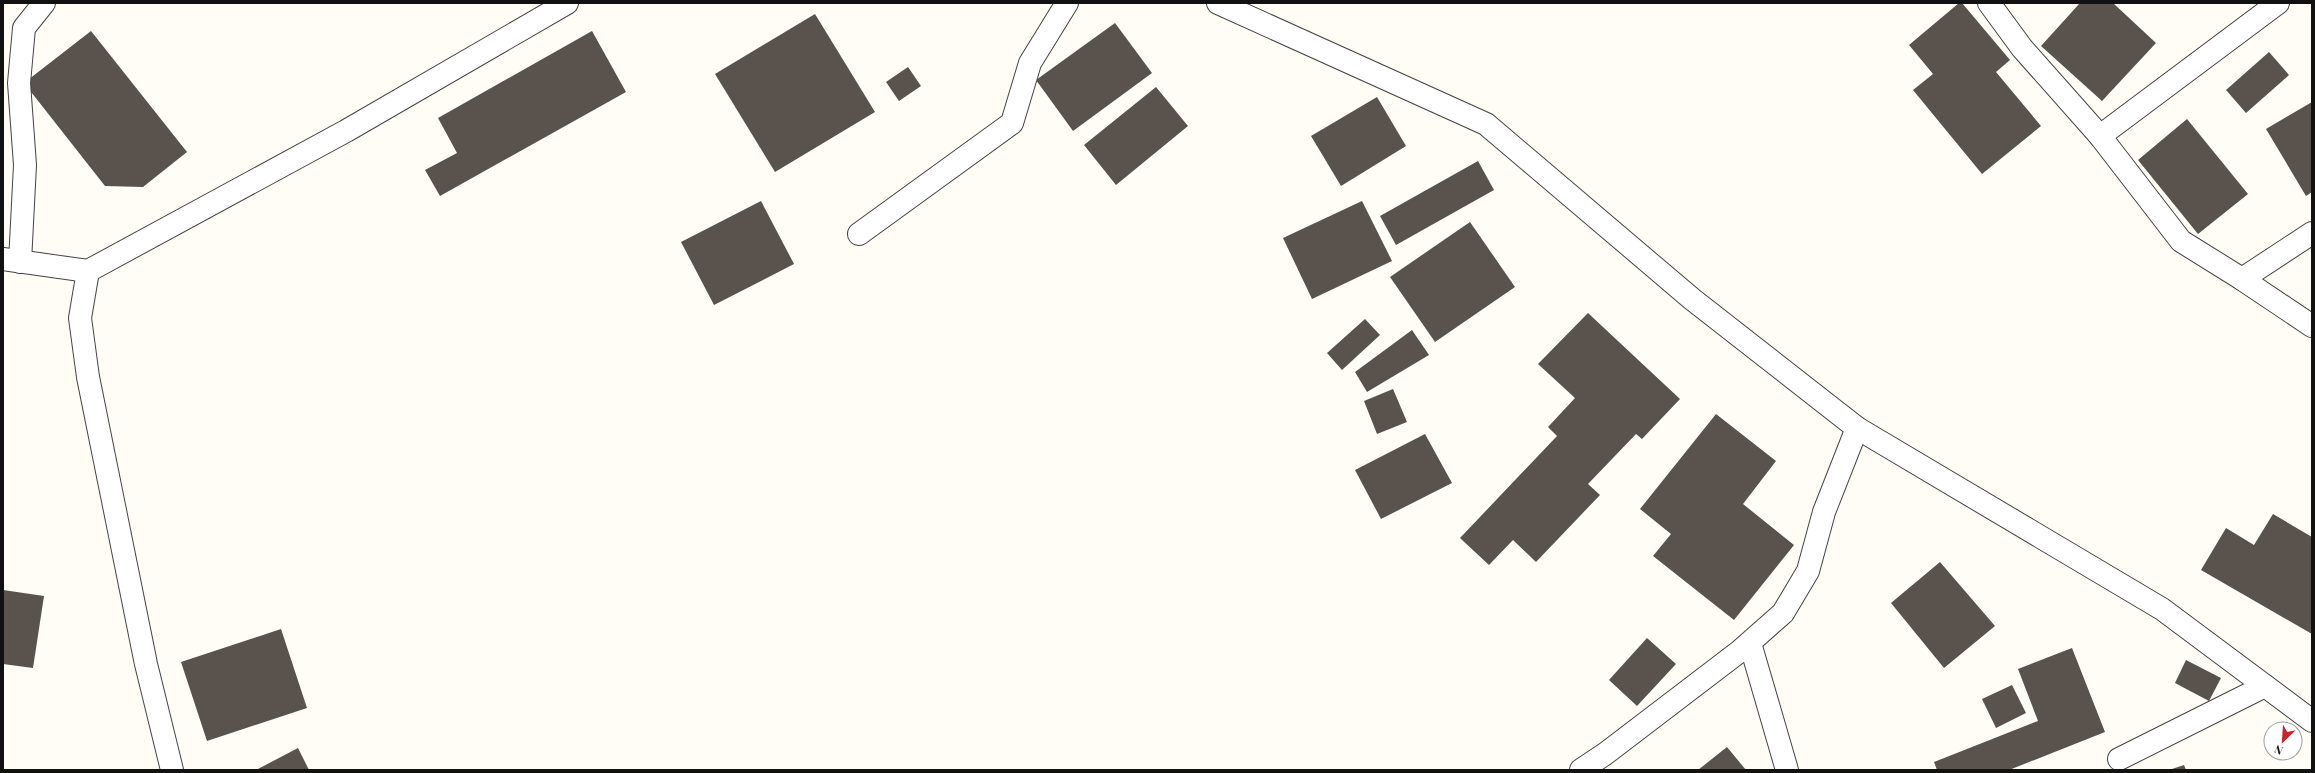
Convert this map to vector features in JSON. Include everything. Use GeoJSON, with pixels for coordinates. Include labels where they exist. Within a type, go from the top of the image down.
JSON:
{"type":"FeatureCollection","features":[{"type":"Feature","properties":{"kind":"street"},"geometry":{"type":"LineString","coordinates":[[44,3],[24,28],[19,83],[25,165],[11,261],[88,271],[346,131],[567,3]]}},
{"type":"Feature","properties":{"kind":"street"},"geometry":{"type":"LineString","coordinates":[[860,234],[1012,123],[1030,63],[1067,3]]}},
{"type":"Feature","properties":{"kind":"street"},"geometry":{"type":"LineString","coordinates":[[1218,3],[1486,124],[1692,299],[1857,428],[2162,609],[2312,722]]}},
{"type":"Feature","properties":{"kind":"street"},"geometry":{"type":"LineString","coordinates":[[1989,3],[2022,48],[2100,136],[2181,241],[2242,279],[2312,326]]}},
{"type":"Feature","properties":{"kind":"street"},"geometry":{"type":"LineString","coordinates":[[2100,136],[2278,3]]}},
{"type":"Feature","properties":{"kind":"street"},"geometry":{"type":"LineString","coordinates":[[2242,279],[2312,233]]}},
{"type":"Feature","properties":{"kind":"street"},"geometry":{"type":"LineString","coordinates":[[88,271],[80,318],[88,377],[146,664],[172,770]]}},
{"type":"Feature","properties":{"kind":"street"},"geometry":{"type":"LineString","coordinates":[[1581,770],[1611,750],[1750,643],[1783,613],[1808,571],[1824,512],[1857,428]]}},
{"type":"Feature","properties":{"kind":"street"},"geometry":{"type":"LineString","coordinates":[[1750,643],[1787,770]]}},
{"type":"Feature","properties":{"kind":"street"},"geometry":{"type":"LineString","coordinates":[[2119,759],[2265,686]]}},
{"type":"Feature","properties":{"kind":"building"},"geometry":{"type":"Polygon","coordinates":[[[1959,3],[1962,3],[2010,60],[1996,72],[2041,126],[1982,174],[1913,90],[1933,74],[1909,45],[1959,3]]]}},
{"type":"Feature","properties":{"kind":"building"},"geometry":{"type":"Polygon","coordinates":[[[2080,3],[2113,3],[2156,43],[2102,101],[2041,46],[2080,3]]]}},
{"type":"Feature","properties":{"kind":"building"},"geometry":{"type":"Polygon","coordinates":[[[815,14],[875,112],[775,172],[715,74],[815,14]]]}},
{"type":"Feature","properties":{"kind":"building"},"geometry":{"type":"Polygon","coordinates":[[[1115,23],[1152,73],[1073,131],[1036,80],[1115,23]]]}},
{"type":"Feature","properties":{"kind":"building"},"geometry":{"type":"Polygon","coordinates":[[[91,31],[187,152],[143,187],[105,186],[24,83],[91,31]]]}},
{"type":"Feature","properties":{"kind":"building"},"geometry":{"type":"Polygon","coordinates":[[[592,31],[626,92],[440,196],[425,170],[457,153],[438,118],[592,31]]]}},
{"type":"Feature","properties":{"kind":"building"},"geometry":{"type":"Polygon","coordinates":[[[2269,52],[2289,75],[2246,113],[2226,90],[2269,52]]]}},
{"type":"Feature","properties":{"kind":"building"},"geometry":{"type":"Polygon","coordinates":[[[908,67],[921,86],[899,101],[886,82],[908,67]]]}},
{"type":"Feature","properties":{"kind":"building"},"geometry":{"type":"Polygon","coordinates":[[[1156,87],[1188,126],[1116,185],[1084,145],[1156,87]]]}},
{"type":"Feature","properties":{"kind":"building"},"geometry":{"type":"Polygon","coordinates":[[[1377,97],[1406,146],[1341,186],[1311,136],[1377,97]]]}},
{"type":"Feature","properties":{"kind":"building"},"geometry":{"type":"Polygon","coordinates":[[[2312,102],[2312,192],[2306,196],[2266,129],[2312,102]]]}},
{"type":"Feature","properties":{"kind":"building"},"geometry":{"type":"Polygon","coordinates":[[[2187,119],[2248,194],[2198,234],[2138,160],[2187,119]]]}},
{"type":"Feature","properties":{"kind":"building"},"geometry":{"type":"Polygon","coordinates":[[[1478,161],[1494,190],[1396,245],[1380,216],[1478,161]]]}},
{"type":"Feature","properties":{"kind":"building"},"geometry":{"type":"Polygon","coordinates":[[[761,201],[794,264],[714,305],[681,242],[761,201]]]}},
{"type":"Feature","properties":{"kind":"building"},"geometry":{"type":"Polygon","coordinates":[[[1362,201],[1392,261],[1312,299],[1283,238],[1362,201]]]}},
{"type":"Feature","properties":{"kind":"building"},"geometry":{"type":"Polygon","coordinates":[[[1470,222],[1515,287],[1435,342],[1390,277],[1470,222]]]}},
{"type":"Feature","properties":{"kind":"building"},"geometry":{"type":"Polygon","coordinates":[[[1588,313],[1680,399],[1642,439],[1636,434],[1588,484],[1600,495],[1536,562],[1513,540],[1489,565],[1460,538],[1557,436],[1548,427],[1575,398],[1538,364],[1588,313]]]}},
{"type":"Feature","properties":{"kind":"building"},"geometry":{"type":"Polygon","coordinates":[[[1365,319],[1380,335],[1342,370],[1327,353],[1365,319]]]}},
{"type":"Feature","properties":{"kind":"building"},"geometry":{"type":"Polygon","coordinates":[[[1412,330],[1429,355],[1367,392],[1355,372],[1412,330]]]}},
{"type":"Feature","properties":{"kind":"building"},"geometry":{"type":"Polygon","coordinates":[[[1393,389],[1407,422],[1377,434],[1364,401],[1393,389]]]}},
{"type":"Feature","properties":{"kind":"building"},"geometry":{"type":"Polygon","coordinates":[[[1716,414],[1776,461],[1743,504],[1794,545],[1734,620],[1653,556],[1671,534],[1640,509],[1716,414]]]}},
{"type":"Feature","properties":{"kind":"building"},"geometry":{"type":"Polygon","coordinates":[[[1425,434],[1452,483],[1381,519],[1355,470],[1425,434]]]}},
{"type":"Feature","properties":{"kind":"building"},"geometry":{"type":"Polygon","coordinates":[[[2273,514],[2312,537],[2312,634],[2201,570],[2226,528],[2254,545],[2273,514]]]}},
{"type":"Feature","properties":{"kind":"building"},"geometry":{"type":"Polygon","coordinates":[[[1940,562],[1995,626],[1944,668],[1891,603],[1940,562]]]}},
{"type":"Feature","properties":{"kind":"building"},"geometry":{"type":"Polygon","coordinates":[[[3,590],[44,596],[33,668],[3,664],[3,590]]]}},
{"type":"Feature","properties":{"kind":"building"},"geometry":{"type":"Polygon","coordinates":[[[281,629],[307,708],[207,741],[181,662],[281,629]]]}},
{"type":"Feature","properties":{"kind":"building"},"geometry":{"type":"Polygon","coordinates":[[[1647,638],[1676,664],[1637,706],[1609,680],[1647,638]]]}},
{"type":"Feature","properties":{"kind":"building"},"geometry":{"type":"Polygon","coordinates":[[[2072,648],[2105,732],[2009,770],[1937,770],[1934,762],[2038,721],[2018,669],[2072,648]]]}},
{"type":"Feature","properties":{"kind":"building"},"geometry":{"type":"Polygon","coordinates":[[[2186,660],[2221,678],[2209,701],[2175,683],[2186,660]]]}},
{"type":"Feature","properties":{"kind":"building"},"geometry":{"type":"Polygon","coordinates":[[[2012,685],[2026,713],[1996,728],[1982,699],[2012,685]]]}},
{"type":"Feature","properties":{"kind":"building"},"geometry":{"type":"Polygon","coordinates":[[[1727,747],[1746,770],[1698,770],[1727,747]]]}},
{"type":"Feature","properties":{"kind":"building"},"geometry":{"type":"Polygon","coordinates":[[[298,748],[309,770],[256,770],[298,748]]]}},
{"type":"Feature","properties":{"kind":"building"},"geometry":{"type":"Polygon","coordinates":[[[2184,765],[2186,770],[2169,770],[2184,765]]]}}]}
